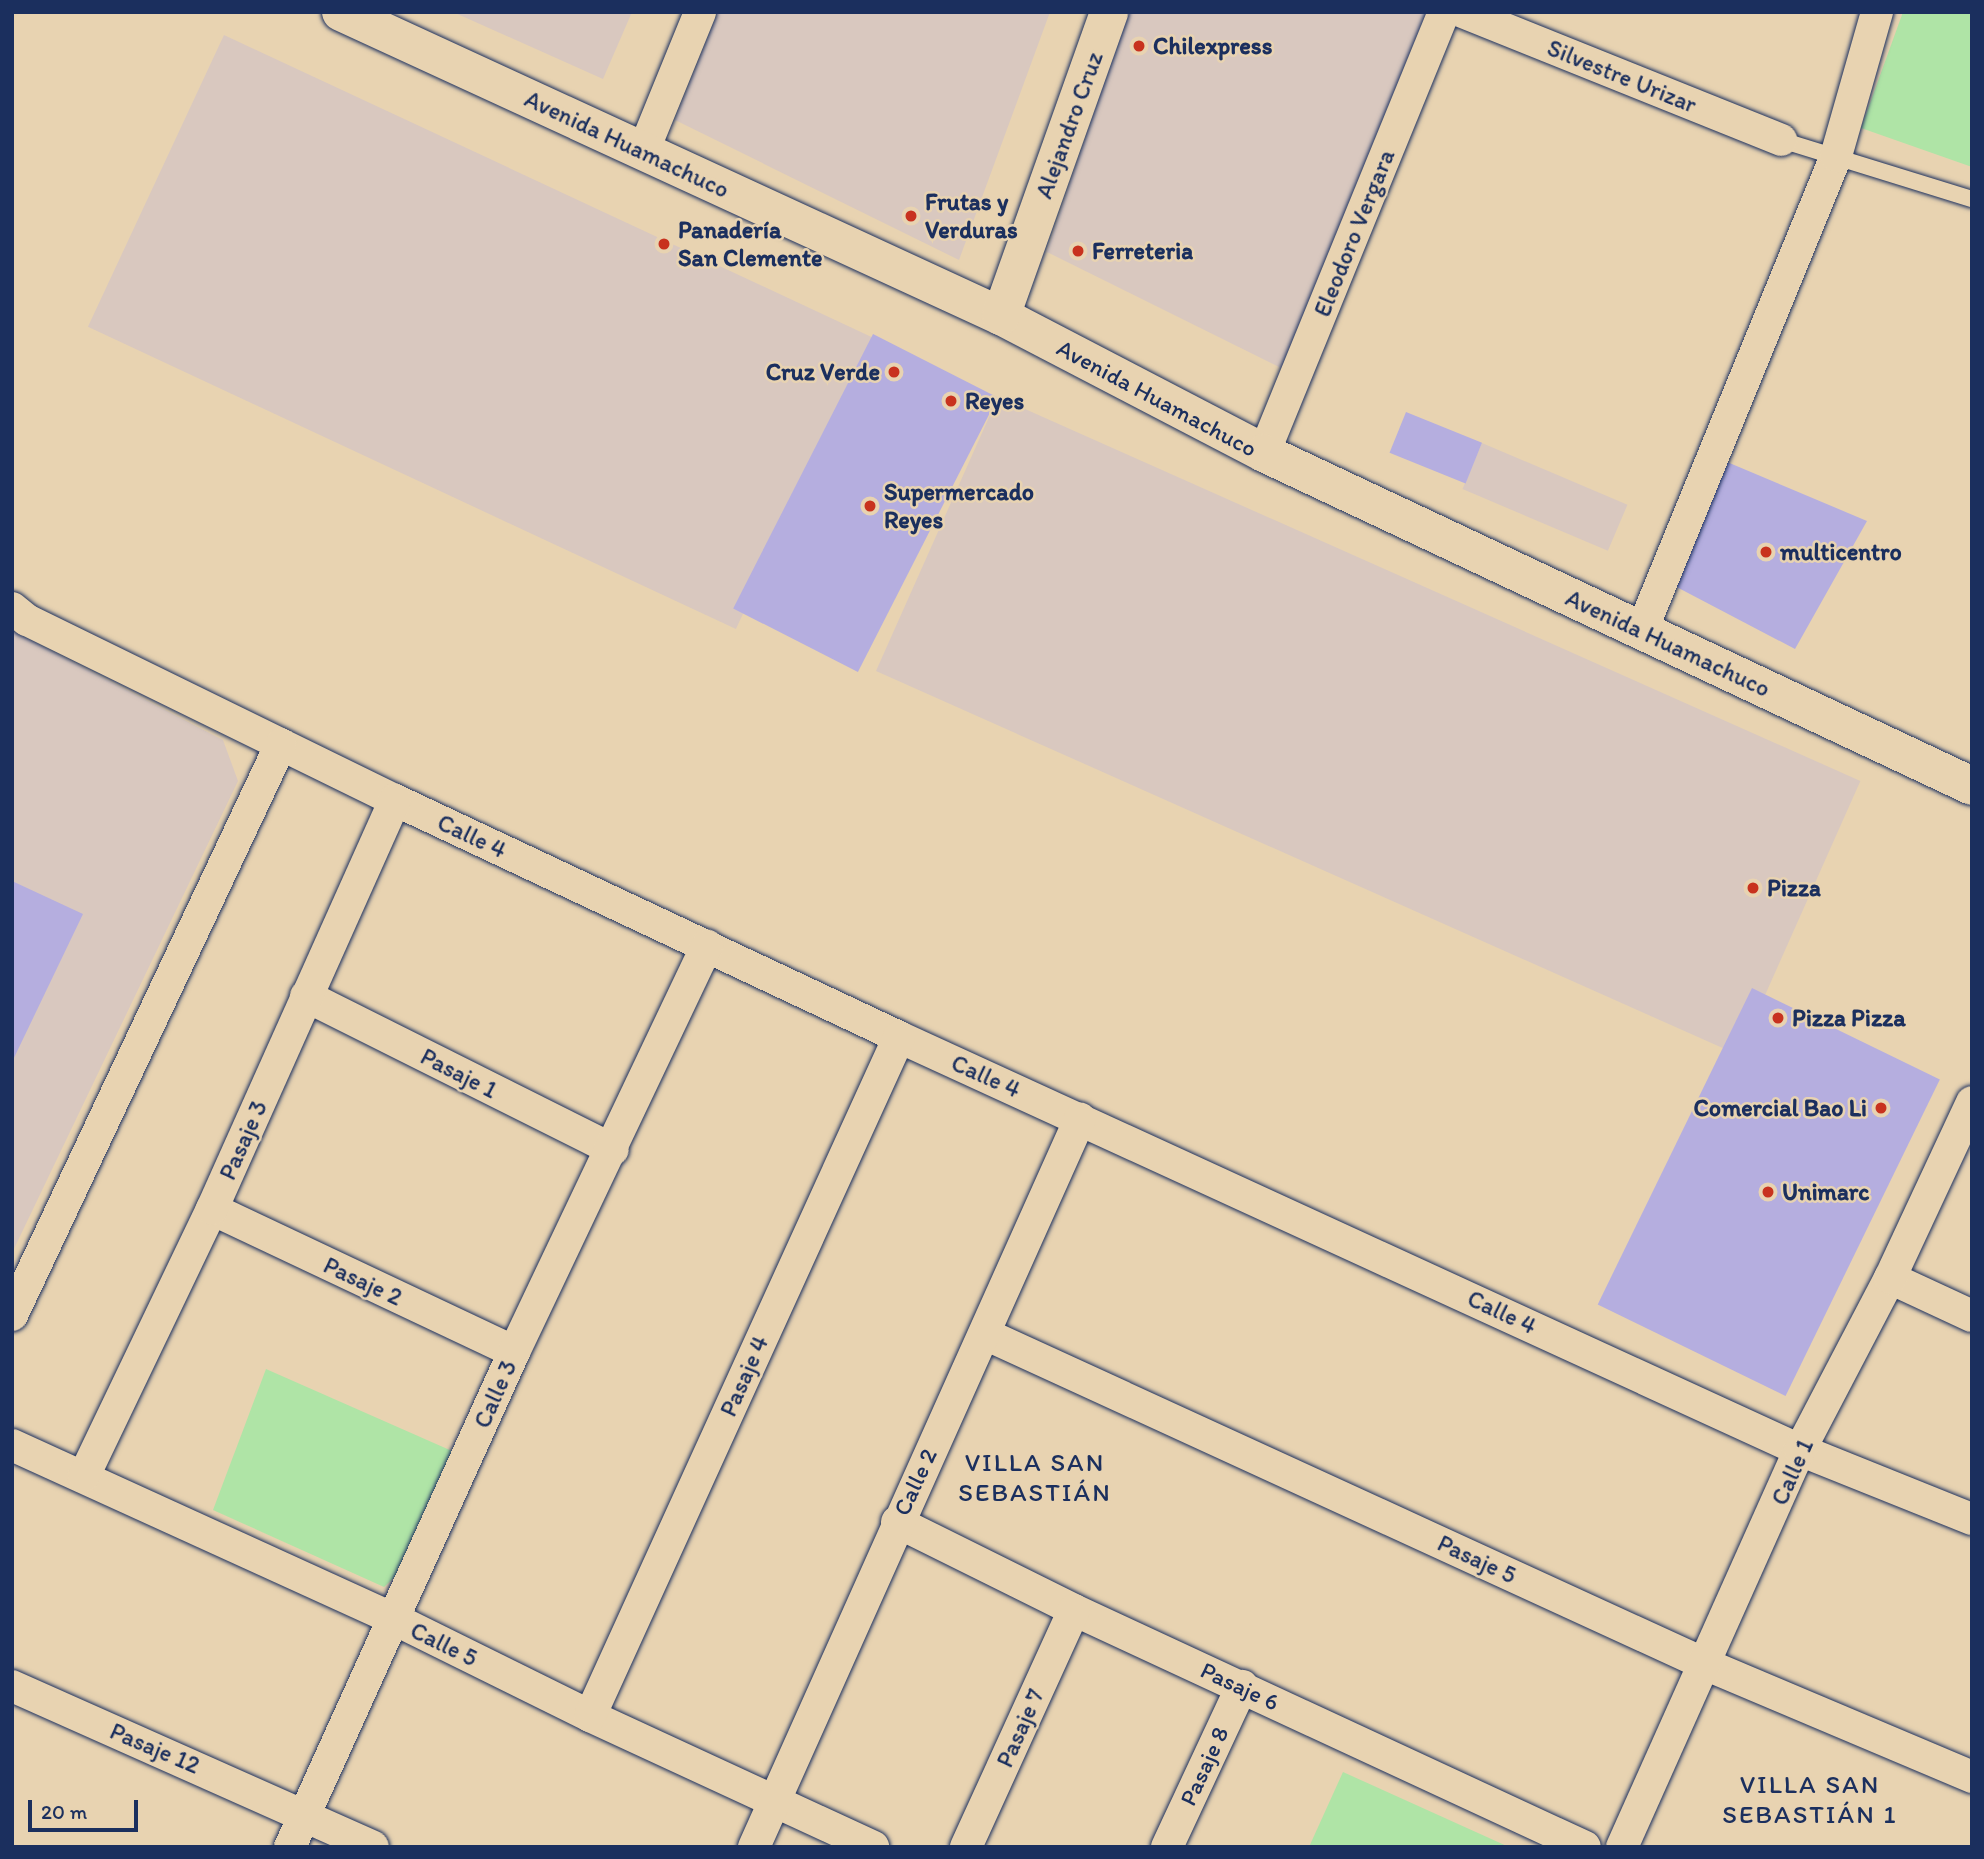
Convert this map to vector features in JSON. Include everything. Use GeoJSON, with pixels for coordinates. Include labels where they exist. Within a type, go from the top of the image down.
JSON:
{"type":"FeatureCollection","features":[{"type":"Feature","properties":{"kind":"main road","name":"Avenida Huamachuco"},"geometry":{"type":"LineString","coordinates":[[341,12],[1001,316],[1264,453],[1972,786]]}},
{"type":"Feature","properties":{"kind":"main road","name":"Alejandro Cruz"},"geometry":{"type":"LineString","coordinates":[[1001,316],[1109,12]]}},
{"type":"Feature","properties":{"kind":"street"},"geometry":{"type":"LineString","coordinates":[[643,152],[700,12]]}},
{"type":"Feature","properties":{"kind":"street","name":"Eleodoro Vergara"},"geometry":{"type":"LineString","coordinates":[[1264,453],[1444,12]]}},
{"type":"Feature","properties":{"kind":"street","name":"Silvestre Urizar"},"geometry":{"type":"LineString","coordinates":[[1463,12],[1781,139]]}},
{"type":"Feature","properties":{"kind":"street"},"geometry":{"type":"LineString","coordinates":[[1642,630],[1836,156],[1877,12]]}},
{"type":"Feature","properties":{"kind":"street","name":"Calle 4"},"geometry":{"type":"LineString","coordinates":[[12,608],[395,800],[899,1037],[1800,1450],[1972,1519]]}},
{"type":"Feature","properties":{"kind":"street"},"geometry":{"type":"LineString","coordinates":[[12,1315],[281,744]]}},
{"type":"Feature","properties":{"kind":"street","name":"Pasaje 3"},"geometry":{"type":"LineString","coordinates":[[84,1476],[212,1209],[395,800]]}},
{"type":"Feature","properties":{"kind":"street","name":"Calle 3"},"geometry":{"type":"LineString","coordinates":[[290,1847],[514,1352],[613,1150],[708,946]]}},
{"type":"Feature","properties":{"kind":"street","name":"Pasaje 1"},"geometry":{"type":"LineString","coordinates":[[306,996],[613,1150]]}},
{"type":"Feature","properties":{"kind":"street","name":"Pasaje 4"},"geometry":{"type":"LineString","coordinates":[[590,1716],[899,1037]]}},
{"type":"Feature","properties":{"kind":"street","name":"Calle 1"},"geometry":{"type":"LineString","coordinates":[[1622,1847],[1707,1665],[1800,1450],[1890,1278],[1972,1102]]}},
{"type":"Feature","properties":{"kind":"street","name":"Calle 2"},"geometry":{"type":"LineString","coordinates":[[754,1847],[897,1522],[985,1334],[1080,1119]]}},
{"type":"Feature","properties":{"kind":"street","name":"Pasaje 2"},"geometry":{"type":"LineString","coordinates":[[212,1209],[514,1352]]}},
{"type":"Feature","properties":{"kind":"street"},"geometry":{"type":"LineString","coordinates":[[1890,1278],[1972,1316]]}},
{"type":"Feature","properties":{"kind":"street","name":"Pasaje 5"},"geometry":{"type":"LineString","coordinates":[[985,1334],[1707,1665],[1972,1777]]}},
{"type":"Feature","properties":{"kind":"street","name":"Calle 5"},"geometry":{"type":"LineString","coordinates":[[12,1445],[394,1619],[590,1716],[873,1847]]}},
{"type":"Feature","properties":{"kind":"street","name":"Pasaje 6"},"geometry":{"type":"LineString","coordinates":[[897,1522],[1073,1610],[1585,1847]]}},
{"type":"Feature","properties":{"kind":"street","name":"Pasaje 7"},"geometry":{"type":"LineString","coordinates":[[966,1847],[1073,1610]]}},
{"type":"Feature","properties":{"kind":"street","name":"Pasaje 12"},"geometry":{"type":"LineString","coordinates":[[12,1686],[305,1813],[373,1847]]}},
{"type":"Feature","properties":{"kind":"street","name":"Pasaje 8"},"geometry":{"type":"LineString","coordinates":[[1167,1847],[1242,1686]]}},
{"type":"Feature","properties":{"kind":"lane"},"geometry":{"type":"LineString","coordinates":[[1781,139],[1972,200]]}},
{"type":"Feature","properties":{"kind":"shaded area"},"geometry":{"type":"Polygon","coordinates":[[[453,12],[632,12],[603,79],[453,12]]]}},
{"type":"Feature","properties":{"kind":"shaded area"},"geometry":{"type":"Polygon","coordinates":[[[718,12],[1050,12],[959,260],[675,120],[718,12]]]}},
{"type":"Feature","properties":{"kind":"shaded area"},"geometry":{"type":"Polygon","coordinates":[[[1128,12],[1436,12],[1285,370],[1047,252],[1128,12]]]}},
{"type":"Feature","properties":{"kind":"shaded area"},"geometry":{"type":"Polygon","coordinates":[[[224,35],[872,337],[736,629],[88,327],[224,35]]]}},
{"type":"Feature","properties":{"kind":"shaded area"},"geometry":{"type":"Polygon","coordinates":[[[998,397],[1860,781],[1738,1055],[876,671],[998,397]]]}},
{"type":"Feature","properties":{"kind":"shaded area"},"geometry":{"type":"Polygon","coordinates":[[[1482,443],[1627,505],[1608,551],[1462,489],[1482,443]]]}},
{"type":"Feature","properties":{"kind":"shaded area"},"geometry":{"type":"Polygon","coordinates":[[[12,631],[223,740],[238,781],[12,1253],[12,631]]]}},
{"type":"Feature","properties":{"kind":"green space"},"geometry":{"type":"Polygon","coordinates":[[[1903,12],[1972,12],[1972,167],[1861,128],[1903,12]]]}},
{"type":"Feature","properties":{"kind":"green space"},"geometry":{"type":"Polygon","coordinates":[[[266,1369],[452,1451],[397,1575],[384,1587],[213,1510],[266,1369]]]}},
{"type":"Feature","properties":{"kind":"green space"},"geometry":{"type":"Polygon","coordinates":[[[1343,1772],[1509,1847],[1309,1847],[1343,1772]]]}},
{"type":"Feature","properties":{"kind":"building","name":"Supermercado Reyes"},"geometry":{"type":"Polygon","coordinates":[[[873,334],[998,398],[858,672],[733,608],[873,334]]]}},
{"type":"Feature","properties":{"kind":"building"},"geometry":{"type":"Polygon","coordinates":[[[1406,412],[1482,443],[1466,484],[1390,453],[1406,412]]]}},
{"type":"Feature","properties":{"kind":"building","name":"multicentro"},"geometry":{"type":"Polygon","coordinates":[[[1720,459],[1867,521],[1795,649],[1669,583],[1720,459]]]}},
{"type":"Feature","properties":{"kind":"building"},"geometry":{"type":"Polygon","coordinates":[[[12,881],[83,914],[12,1062],[12,881]]]}},
{"type":"Feature","properties":{"kind":"building","name":"Unimarc"},"geometry":{"type":"Polygon","coordinates":[[[1752,988],[1940,1080],[1786,1396],[1598,1304],[1752,988]]]}},
{"type":"Feature","properties":{"kind":"place","name":"Chilexpress"},"geometry":{"type":"Point","coordinates":[1139,46]}},
{"type":"Feature","properties":{"kind":"place","name":"Frutas y Verduras"},"geometry":{"type":"Point","coordinates":[911,216]}},
{"type":"Feature","properties":{"kind":"place","name":"Panadería San Clemente"},"geometry":{"type":"Point","coordinates":[664,244]}},
{"type":"Feature","properties":{"kind":"place","name":"Ferreteria"},"geometry":{"type":"Point","coordinates":[1078,251]}},
{"type":"Feature","properties":{"kind":"place","name":"Cruz Verde"},"geometry":{"type":"Point","coordinates":[894,372]}},
{"type":"Feature","properties":{"kind":"place","name":"Reyes"},"geometry":{"type":"Point","coordinates":[951,401]}},
{"type":"Feature","properties":{"kind":"place","name":"Supermercado Reyes"},"geometry":{"type":"Point","coordinates":[870,506]}},
{"type":"Feature","properties":{"kind":"place","name":"multicentro"},"geometry":{"type":"Point","coordinates":[1766,552]}},
{"type":"Feature","properties":{"kind":"place","name":"Pizza"},"geometry":{"type":"Point","coordinates":[1753,888]}},
{"type":"Feature","properties":{"kind":"place","name":"Pizza Pizza"},"geometry":{"type":"Point","coordinates":[1778,1018]}},
{"type":"Feature","properties":{"kind":"place","name":"Comercial Bao Li"},"geometry":{"type":"Point","coordinates":[1881,1108]}},
{"type":"Feature","properties":{"kind":"place","name":"Unimarc"},"geometry":{"type":"Point","coordinates":[1768,1192]}},
{"type":"Feature","properties":{"kind":"district","name":"VILLA SAN SEBASTIÁN"},"geometry":{"type":"Point","coordinates":[1035,1478]}},
{"type":"Feature","properties":{"kind":"district","name":"VILLA SAN SEBASTIÁN 1"},"geometry":{"type":"Point","coordinates":[1810,1800]}}]}
